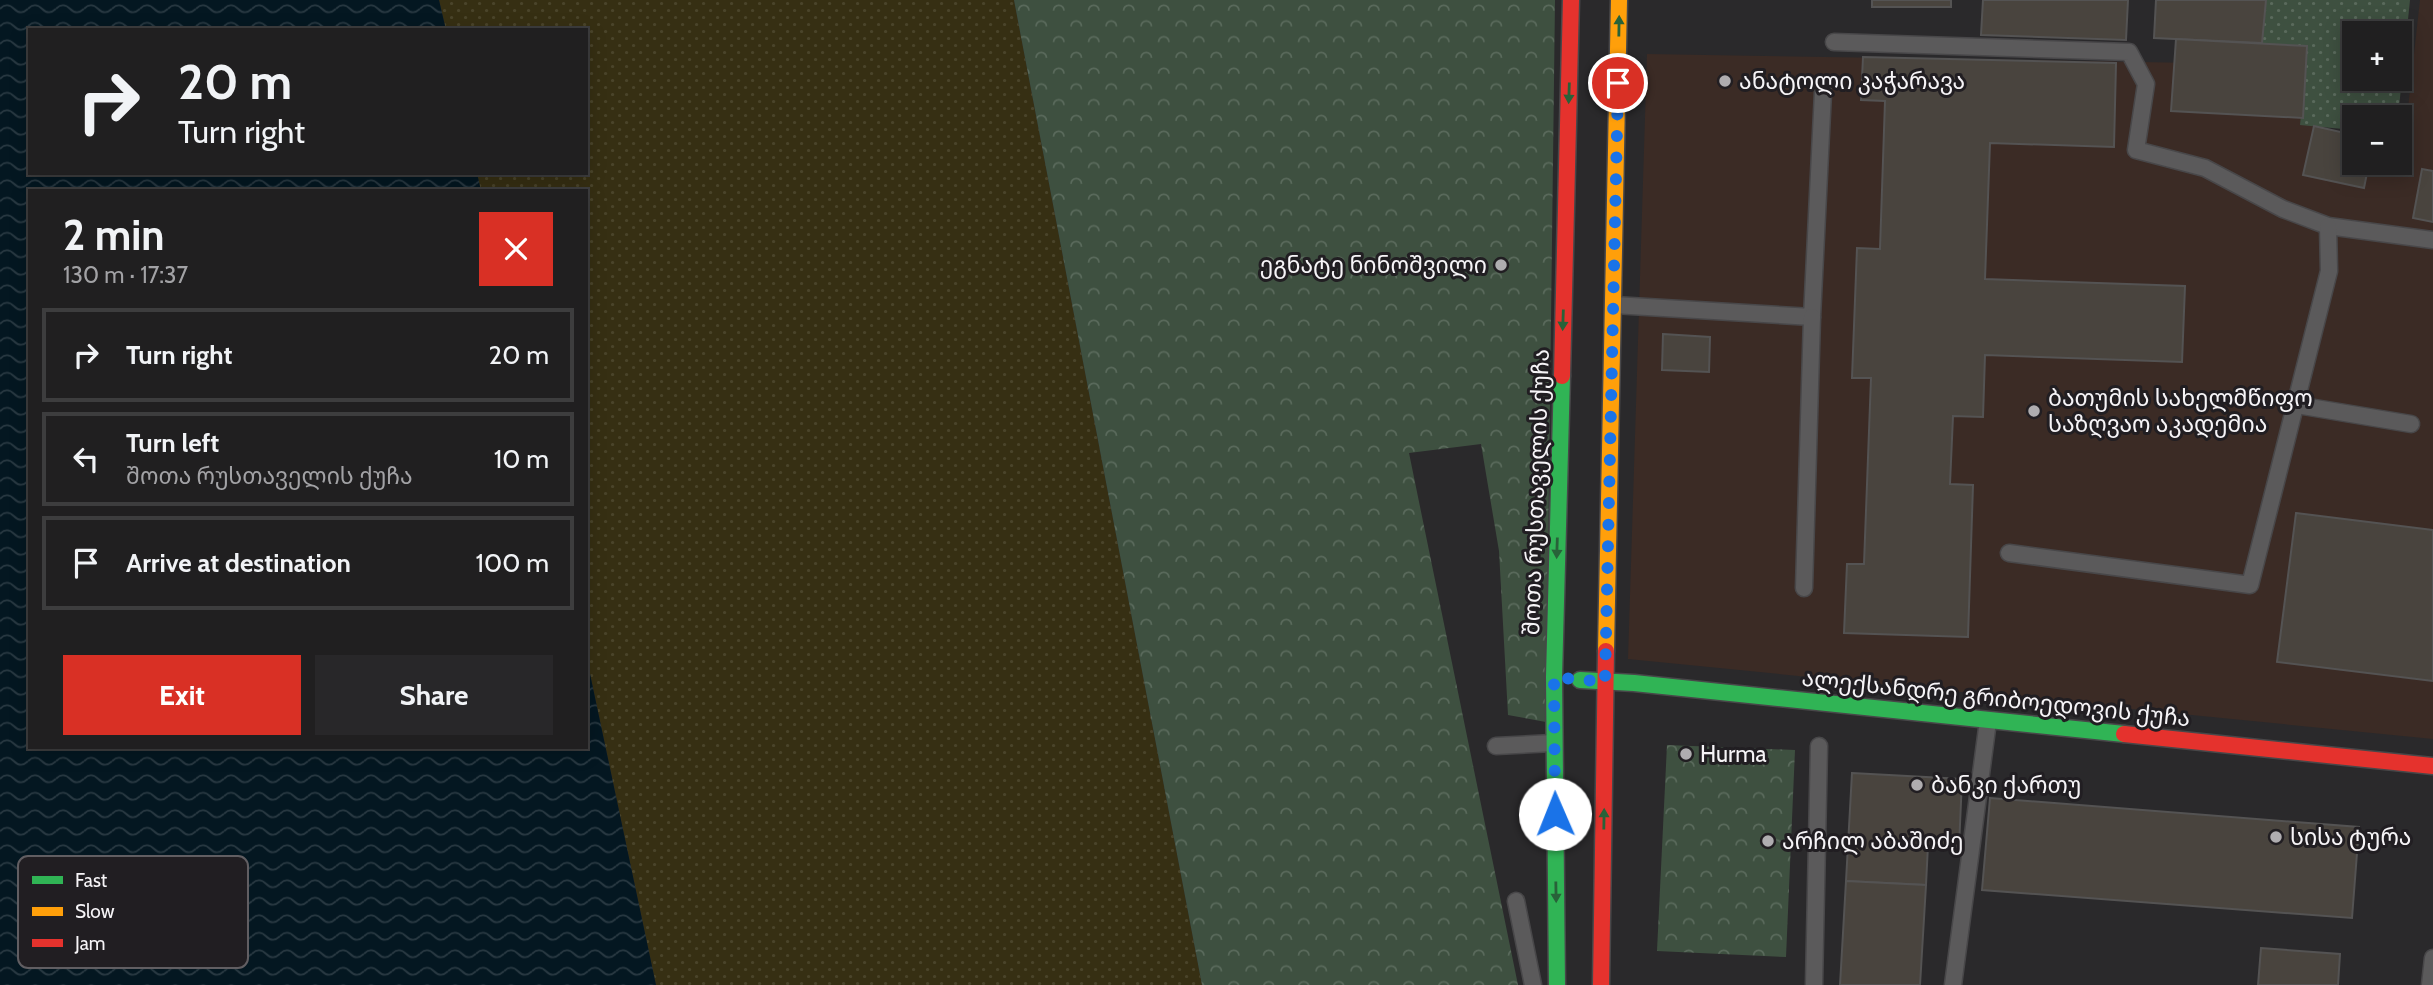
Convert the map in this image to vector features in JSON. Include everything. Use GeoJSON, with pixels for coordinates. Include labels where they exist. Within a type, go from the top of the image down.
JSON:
{"type":"FeatureCollection","features":[{"type":"Feature","properties":{"kind":"main road","name":"შოთა რუსთაველის ქუჩა"},"geometry":{"type":"LineString","coordinates":[[1558,985],[1553,743],[1571,0]]}},
{"type":"Feature","properties":{"kind":"main road"},"geometry":{"type":"LineString","coordinates":[[1601,985],[1619,0]]}},
{"type":"Feature","properties":{"kind":"main road","name":"ალექსანდრე გრიბოედოვის ქუჩა"},"geometry":{"type":"LineString","coordinates":[[1554,677],[1634,682],[2433,766]]}},
{"type":"Feature","properties":{"kind":"lane"},"geometry":{"type":"LineString","coordinates":[[1834,42],[2129,52],[2146,84],[2136,150],[2205,168],[2283,209],[2328,226],[2433,240]]}},
{"type":"Feature","properties":{"kind":"lane"},"geometry":{"type":"LineString","coordinates":[[1804,588],[1812,317],[1823,92]]}},
{"type":"Feature","properties":{"kind":"lane"},"geometry":{"type":"LineString","coordinates":[[2009,554],[2250,585],[2329,271],[2328,226]]}},
{"type":"Feature","properties":{"kind":"lane"},"geometry":{"type":"LineString","coordinates":[[1614,305],[1812,317]]}},
{"type":"Feature","properties":{"kind":"lane"},"geometry":{"type":"LineString","coordinates":[[2297,405],[2411,424]]}},
{"type":"Feature","properties":{"kind":"lane"},"geometry":{"type":"LineString","coordinates":[[1953,985],[1988,720]]}},
{"type":"Feature","properties":{"kind":"lane"},"geometry":{"type":"LineString","coordinates":[[1496,747],[1553,743]]}},
{"type":"Feature","properties":{"kind":"lane"},"geometry":{"type":"LineString","coordinates":[[1814,985],[1819,746]]}},
{"type":"Feature","properties":{"kind":"lane"},"geometry":{"type":"LineString","coordinates":[[1516,901],[1533,985]]}},
{"type":"Feature","properties":{"kind":"lane"},"geometry":{"type":"LineString","coordinates":[[2430,985],[2433,958]]}},
{"type":"Feature","properties":{"kind":"shaded area","name":"ბათუმის სახელმწიფო საზღვაო აკადემია"},"geometry":{"type":"Polygon","coordinates":[[[2420,0],[2433,0],[2433,739],[1628,659],[1647,54],[2260,64],[2309,125],[2342,132],[2342,175],[2412,175],[2412,105],[2408,105],[2420,0]]]}},
{"type":"Feature","properties":{"kind":"green space"},"geometry":{"type":"Polygon","coordinates":[[[1014,0],[1555,0],[1546,722],[1508,715],[1499,551],[1481,444],[1409,453],[1518,985],[1202,985],[1014,0]]]}},
{"type":"Feature","properties":{"kind":"green space"},"geometry":{"type":"Polygon","coordinates":[[[2266,0],[2410,0],[2408,21],[2342,21],[2342,91],[2401,91],[2399,105],[2342,105],[2342,129],[2300,125],[2306,69],[2260,64],[2266,0]]]}},
{"type":"Feature","properties":{"kind":"green space"},"geometry":{"type":"Polygon","coordinates":[[[1667,745],[1795,750],[1786,957],[1657,951],[1667,745]]]}},
{"type":"Feature","properties":{"kind":"sand"},"geometry":{"type":"Polygon","coordinates":[[[439,0],[1014,0],[1202,985],[656,985],[588,664],[588,189],[481,189],[477,175],[588,175],[588,28],[446,28],[439,0]]]}},
{"type":"Feature","properties":{"kind":"water"},"geometry":{"type":"Polygon","coordinates":[[[0,0],[439,0],[446,28],[28,28],[28,175],[477,175],[481,189],[28,189],[28,749],[588,749],[588,664],[656,985],[0,985],[0,0]]]}},
{"type":"Feature","properties":{"kind":"building"},"geometry":{"type":"Polygon","coordinates":[[[1872,0],[1951,0],[1951,7],[1872,7],[1872,0]]]}},
{"type":"Feature","properties":{"kind":"building"},"geometry":{"type":"Polygon","coordinates":[[[1983,0],[2128,0],[2126,40],[1981,35],[1983,0]]]}},
{"type":"Feature","properties":{"kind":"building"},"geometry":{"type":"Polygon","coordinates":[[[2156,0],[2266,0],[2262,43],[2154,38],[2156,0]]]}},
{"type":"Feature","properties":{"kind":"building"},"geometry":{"type":"Polygon","coordinates":[[[2176,39],[2307,46],[2303,118],[2171,111],[2176,39]]]}},
{"type":"Feature","properties":{"kind":"building"},"geometry":{"type":"Polygon","coordinates":[[[1863,57],[2116,63],[2114,147],[1990,143],[1985,279],[2185,286],[2182,362],[1985,355],[1983,417],[1953,416],[1950,484],[1973,485],[1968,637],[1844,633],[1847,564],[1864,564],[1871,378],[1852,378],[1857,248],[1880,249],[1885,101],[1861,100],[1863,57]]]}},
{"type":"Feature","properties":{"kind":"building"},"geometry":{"type":"Polygon","coordinates":[[[2314,126],[2342,132],[2342,175],[2367,175],[2364,188],[2303,175],[2314,126]]]}},
{"type":"Feature","properties":{"kind":"building"},"geometry":{"type":"Polygon","coordinates":[[[2422,169],[2433,171],[2433,222],[2413,218],[2422,169]]]}},
{"type":"Feature","properties":{"kind":"building"},"geometry":{"type":"Polygon","coordinates":[[[1663,334],[1710,337],[1709,372],[1662,370],[1663,334]]]}},
{"type":"Feature","properties":{"kind":"building"},"geometry":{"type":"Polygon","coordinates":[[[2296,513],[2433,530],[2433,681],[2277,662],[2296,513]]]}},
{"type":"Feature","properties":{"kind":"building"},"geometry":{"type":"Polygon","coordinates":[[[1852,773],[1962,779],[1959,847],[1928,845],[1926,885],[1846,881],[1852,773]]]}},
{"type":"Feature","properties":{"kind":"building"},"geometry":{"type":"Polygon","coordinates":[[[1990,798],[2359,827],[2352,918],[1982,890],[1990,798]]]}},
{"type":"Feature","properties":{"kind":"building"},"geometry":{"type":"Polygon","coordinates":[[[1846,881],[1926,885],[1920,985],[1840,985],[1846,881]]]}},
{"type":"Feature","properties":{"kind":"building"},"geometry":{"type":"Polygon","coordinates":[[[2261,948],[2340,954],[2338,985],[2258,985],[2261,948]]]}},
{"type":"Feature","properties":{"kind":"traffic: fast"},"geometry":{"type":"LineString","coordinates":[[1557,985],[1554,677],[1562,376]]}},
{"type":"Feature","properties":{"kind":"traffic: fast"},"geometry":{"type":"LineString","coordinates":[[1580,680],[1634,683],[2124,734]]}},
{"type":"Feature","properties":{"kind":"traffic: slow"},"geometry":{"type":"LineString","coordinates":[[1606,651],[1619,0]]}},
{"type":"Feature","properties":{"kind":"traffic: jam"},"geometry":{"type":"LineString","coordinates":[[1562,376],[1571,0]]}},
{"type":"Feature","properties":{"kind":"traffic: jam"},"geometry":{"type":"LineString","coordinates":[[1601,985],[1606,651]]}},
{"type":"Feature","properties":{"kind":"traffic: jam"},"geometry":{"type":"LineString","coordinates":[[2124,734],[2433,766]]}},
{"type":"Feature","properties":{"kind":"place","name":"ანატოლი კაჭარავა"},"geometry":{"type":"Point","coordinates":[1725,81]}},
{"type":"Feature","properties":{"kind":"place","name":"ეგნატე ნინოშვილი"},"geometry":{"type":"Point","coordinates":[1501,265]}},
{"type":"Feature","properties":{"kind":"place","name":"ბათუმის სახელმწიფო საზღვაო აკადემია"},"geometry":{"type":"Point","coordinates":[2034,411]}},
{"type":"Feature","properties":{"kind":"place","name":"Hurma"},"geometry":{"type":"Point","coordinates":[1686,754]}},
{"type":"Feature","properties":{"kind":"place","name":"ბანკი ქართუ"},"geometry":{"type":"Point","coordinates":[1917,785]}},
{"type":"Feature","properties":{"kind":"place","name":"სისა ტურა"},"geometry":{"type":"Point","coordinates":[2276,837]}},
{"type":"Feature","properties":{"kind":"place","name":"არჩილ აბაშიძე"},"geometry":{"type":"Point","coordinates":[1768,841]}},
{"type":"Feature","properties":{"kind":"route"},"geometry":{"type":"LineString","coordinates":[[1555,814],[1554,677],[1605,682],[1618,83]]}}]}
